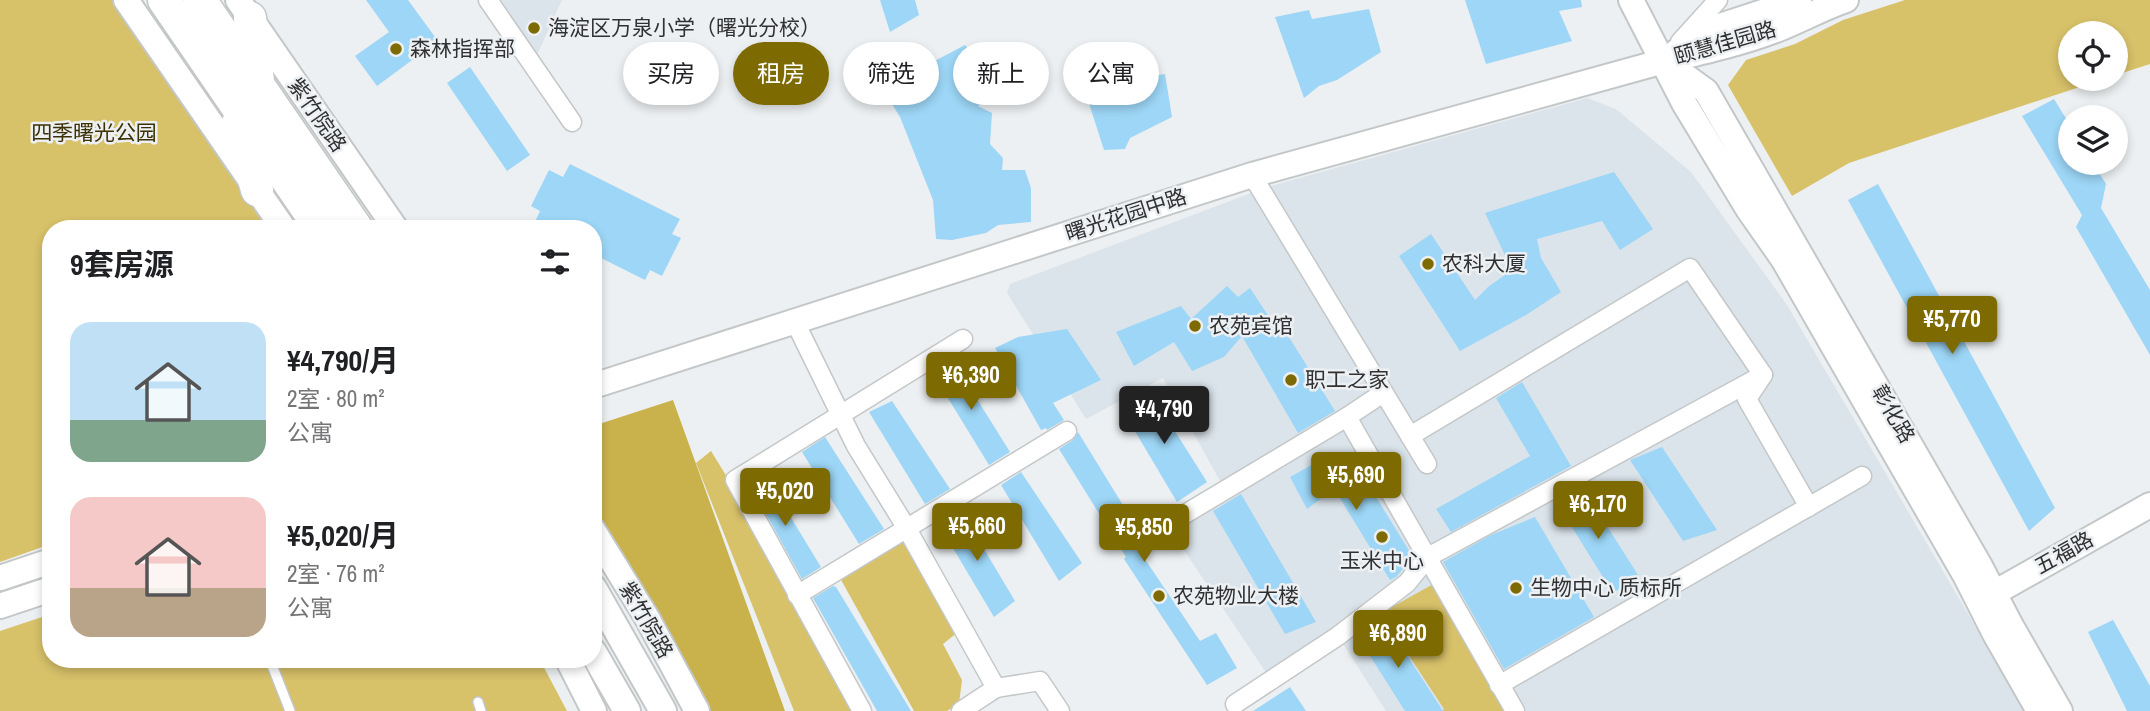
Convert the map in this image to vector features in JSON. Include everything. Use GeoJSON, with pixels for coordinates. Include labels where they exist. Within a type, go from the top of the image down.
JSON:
{"type":"FeatureCollection","features":[{"type":"Feature","properties":{"kind":"highway","name":"紫竹院路"},"geometry":{"type":"LineString","coordinates":[[164,0],[244,90],[350,220]]}},
{"type":"Feature","properties":{"kind":"highway","name":"紫竹院路"},"geometry":{"type":"LineString","coordinates":[[200,0],[244,90],[316,220]]}},
{"type":"Feature","properties":{"kind":"highway"},"geometry":{"type":"LineString","coordinates":[[244,9],[244,90],[257,190]]}},
{"type":"Feature","properties":{"kind":"main road","name":"紫竹院路"},"geometry":{"type":"LineString","coordinates":[[602,604],[663,711]]}},
{"type":"Feature","properties":{"kind":"main road"},"geometry":{"type":"LineString","coordinates":[[602,668],[627,711]]}},
{"type":"Feature","properties":{"kind":"street"},"geometry":{"type":"LineString","coordinates":[[126,0],[278,220]]}},
{"type":"Feature","properties":{"kind":"street"},"geometry":{"type":"LineString","coordinates":[[488,0],[572,122]]}},
{"type":"Feature","properties":{"kind":"street","name":"彰化路"},"geometry":{"type":"LineString","coordinates":[[1631,0],[1664,61],[1706,91],[1986,597],[2039,711]]}},
{"type":"Feature","properties":{"kind":"street"},"geometry":{"type":"LineString","coordinates":[[1664,61],[1718,0]]}},
{"type":"Feature","properties":{"kind":"street","name":"颐慧佳园路"},"geometry":{"type":"LineString","coordinates":[[1664,61],[1711,29],[1799,0]]}},
{"type":"Feature","properties":{"kind":"street","name":"颐慧佳园路"},"geometry":{"type":"LineString","coordinates":[[1664,61],[1718,48],[1781,28],[1822,8],[1846,0]]}},
{"type":"Feature","properties":{"kind":"street","name":"紫竹院路"},"geometry":{"type":"LineString","coordinates":[[244,9],[390,220]]}},
{"type":"Feature","properties":{"kind":"street","name":"曙光花园中路"},"geometry":{"type":"LineString","coordinates":[[602,383],[1252,175],[1664,61]]}},
{"type":"Feature","properties":{"kind":"street"},"geometry":{"type":"LineString","coordinates":[[1252,175],[1427,464]]}},
{"type":"Feature","properties":{"kind":"street"},"geometry":{"type":"LineString","coordinates":[[1410,436],[1690,268],[1763,375]]}},
{"type":"Feature","properties":{"kind":"street"},"geometry":{"type":"LineString","coordinates":[[795,322],[856,446],[906,527],[996,688]]}},
{"type":"Feature","properties":{"kind":"street"},"geometry":{"type":"LineString","coordinates":[[862,711],[735,480],[963,340]]}},
{"type":"Feature","properties":{"kind":"street"},"geometry":{"type":"LineString","coordinates":[[1763,375],[1747,399],[1809,507]]}},
{"type":"Feature","properties":{"kind":"street"},"geometry":{"type":"LineString","coordinates":[[1235,704],[1338,636],[1407,583],[1428,557],[1763,375]]}},
{"type":"Feature","properties":{"kind":"street"},"geometry":{"type":"LineString","coordinates":[[1155,532],[1383,393]]}},
{"type":"Feature","properties":{"kind":"street"},"geometry":{"type":"LineString","coordinates":[[1347,417],[1515,711]]}},
{"type":"Feature","properties":{"kind":"street"},"geometry":{"type":"LineString","coordinates":[[797,594],[1067,431]]}},
{"type":"Feature","properties":{"kind":"street"},"geometry":{"type":"LineString","coordinates":[[1499,685],[1863,476]]}},
{"type":"Feature","properties":{"kind":"street","name":"五福路"},"geometry":{"type":"LineString","coordinates":[[1986,597],[2150,505]]}},
{"type":"Feature","properties":{"kind":"street","name":"紫竹院路"},"geometry":{"type":"LineString","coordinates":[[602,545],[647,618],[697,711]]}},
{"type":"Feature","properties":{"kind":"street"},"geometry":{"type":"LineString","coordinates":[[0,578],[42,564]]}},
{"type":"Feature","properties":{"kind":"street"},"geometry":{"type":"LineString","coordinates":[[0,606],[42,592]]}},
{"type":"Feature","properties":{"kind":"street","name":"彰化路"},"geometry":{"type":"LineString","coordinates":[[1986,597],[2060,711]]}},
{"type":"Feature","properties":{"kind":"street"},"geometry":{"type":"LineString","coordinates":[[572,668],[594,711]]}},
{"type":"Feature","properties":{"kind":"street"},"geometry":{"type":"LineString","coordinates":[[961,711],[996,688],[1040,681],[1060,711]]}},
{"type":"Feature","properties":{"kind":"lane"},"geometry":{"type":"LineString","coordinates":[[273,668],[290,711]]}},
{"type":"Feature","properties":{"kind":"shaded area","name":"海淀区万泉小学（曙光分校）"},"geometry":{"type":"Polygon","coordinates":[[[501,0],[562,0],[537,55],[501,0]]]}},
{"type":"Feature","properties":{"kind":"shaded area"},"geometry":{"type":"Polygon","coordinates":[[[1587,98],[1616,109],[1691,172],[1787,305],[2025,711],[1386,711],[1338,636],[1271,680],[1167,525],[1220,481],[1163,378],[1086,419],[1007,293],[1010,284],[1267,187],[1587,98]]]}},
{"type":"Feature","properties":{"kind":"shaded area"},"geometry":{"type":"Polygon","coordinates":[[[673,400],[785,711],[704,711],[602,528],[602,423],[673,400]]]}},
{"type":"Feature","properties":{"kind":"green space","name":"四季曙光公园"},"geometry":{"type":"Polygon","coordinates":[[[0,0],[120,0],[264,220],[42,220],[42,547],[0,562],[0,0]]]}},
{"type":"Feature","properties":{"kind":"green space"},"geometry":{"type":"Polygon","coordinates":[[[1905,0],[2150,0],[2150,64],[2128,71],[2128,21],[2058,21],[2058,91],[2068,91],[1849,163],[1792,196],[1728,85],[1746,60],[1795,44],[1843,20],[1905,0]]]}},
{"type":"Feature","properties":{"kind":"green space"},"geometry":{"type":"Polygon","coordinates":[[[711,451],[746,508],[854,711],[794,711],[696,463],[711,451]]]}},
{"type":"Feature","properties":{"kind":"green space"},"geometry":{"type":"Polygon","coordinates":[[[904,538],[958,632],[943,644],[962,680],[959,704],[947,711],[914,711],[840,578],[904,538]]]}},
{"type":"Feature","properties":{"kind":"green space"},"geometry":{"type":"Polygon","coordinates":[[[1437,582],[1508,711],[1442,711],[1444,709],[1381,613],[1437,582]]]}},
{"type":"Feature","properties":{"kind":"green space"},"geometry":{"type":"Polygon","coordinates":[[[42,617],[42,668],[544,668],[567,711],[0,711],[0,631],[42,617]]]}},
{"type":"Feature","properties":{"kind":"building","name":"森林指挥部"},"geometry":{"type":"Polygon","coordinates":[[[366,0],[408,0],[438,41],[377,86],[355,56],[389,32],[366,0]]]}},
{"type":"Feature","properties":{"kind":"building"},"geometry":{"type":"Polygon","coordinates":[[[880,0],[915,0],[919,15],[890,32],[880,0]]]}},
{"type":"Feature","properties":{"kind":"building"},"geometry":{"type":"Polygon","coordinates":[[[1465,0],[1581,0],[1582,7],[1559,11],[1572,41],[1486,64],[1465,0]]]}},
{"type":"Feature","properties":{"kind":"building"},"geometry":{"type":"Polygon","coordinates":[[[1369,9],[1381,52],[1337,80],[1319,86],[1304,98],[1275,17],[1309,10],[1312,19],[1369,9]]]}},
{"type":"Feature","properties":{"kind":"building"},"geometry":{"type":"Polygon","coordinates":[[[953,51],[953,105],[979,105],[992,113],[990,144],[1003,158],[1002,170],[1025,170],[1031,188],[1031,222],[998,225],[986,233],[952,240],[936,239],[933,200],[900,117],[893,105],[939,105],[939,59],[953,51]]]}},
{"type":"Feature","properties":{"kind":"building"},"geometry":{"type":"Polygon","coordinates":[[[470,67],[530,155],[507,171],[447,83],[470,67]]]}},
{"type":"Feature","properties":{"kind":"building"},"geometry":{"type":"Polygon","coordinates":[[[1165,74],[1172,117],[1130,138],[1125,149],[1104,150],[1089,105],[1159,105],[1159,75],[1165,74]]]}},
{"type":"Feature","properties":{"kind":"building"},"geometry":{"type":"Polygon","coordinates":[[[2054,99],[2058,106],[2058,175],[2100,175],[2106,184],[2101,208],[2150,290],[2150,355],[2076,227],[2082,215],[2022,116],[2054,99]]]}},
{"type":"Feature","properties":{"kind":"building"},"geometry":{"type":"Polygon","coordinates":[[[570,164],[680,219],[672,234],[681,238],[662,276],[650,270],[645,280],[602,258],[602,220],[536,220],[540,211],[531,206],[549,170],[563,177],[570,164]]]}},
{"type":"Feature","properties":{"kind":"building","name":"农科大厦"},"geometry":{"type":"Polygon","coordinates":[[[1614,172],[1653,229],[1620,250],[1602,221],[1537,239],[1541,258],[1561,292],[1526,315],[1460,351],[1399,256],[1431,234],[1475,300],[1512,270],[1485,213],[1614,172]]]}},
{"type":"Feature","properties":{"kind":"building"},"geometry":{"type":"Polygon","coordinates":[[[1878,184],[2055,508],[2029,531],[1848,200],[1878,184]]]}},
{"type":"Feature","properties":{"kind":"building"},"geometry":{"type":"Polygon","coordinates":[[[1227,286],[1238,297],[1250,288],[1277,329],[1282,326],[1335,411],[1298,433],[1242,336],[1224,357],[1192,371],[1174,342],[1134,366],[1116,332],[1181,306],[1191,319],[1227,286]]]}},
{"type":"Feature","properties":{"kind":"building"},"geometry":{"type":"Polygon","coordinates":[[[1067,329],[1101,380],[1053,403],[1064,420],[1047,430],[1041,430],[995,348],[1018,337],[1067,329]]]}},
{"type":"Feature","properties":{"kind":"building"},"geometry":{"type":"Polygon","coordinates":[[[952,359],[1010,452],[989,465],[932,372],[952,359]]]}},
{"type":"Feature","properties":{"kind":"building"},"geometry":{"type":"Polygon","coordinates":[[[1522,382],[1571,466],[1451,532],[1436,509],[1530,456],[1496,398],[1522,382]]]}},
{"type":"Feature","properties":{"kind":"building"},"geometry":{"type":"Polygon","coordinates":[[[1149,390],[1207,482],[1177,502],[1120,406],[1149,390]]]}},
{"type":"Feature","properties":{"kind":"building"},"geometry":{"type":"Polygon","coordinates":[[[892,401],[950,489],[925,504],[869,412],[892,401]]]}},
{"type":"Feature","properties":{"kind":"building"},"geometry":{"type":"Polygon","coordinates":[[[1078,432],[1137,528],[1128,534],[1200,641],[1216,633],[1237,668],[1207,685],[1124,559],[1126,557],[1059,449],[1073,440],[1078,432]]]}},
{"type":"Feature","properties":{"kind":"building"},"geometry":{"type":"Polygon","coordinates":[[[825,437],[884,529],[859,544],[802,452],[825,437]]]}},
{"type":"Feature","properties":{"kind":"building"},"geometry":{"type":"Polygon","coordinates":[[[1662,447],[1717,530],[1683,541],[1630,460],[1662,447]]]}},
{"type":"Feature","properties":{"kind":"building","name":"玉米中心"},"geometry":{"type":"Polygon","coordinates":[[[1326,457],[1347,484],[1361,473],[1413,557],[1396,577],[1390,580],[1338,495],[1323,497],[1307,509],[1290,477],[1326,457]]]}},
{"type":"Feature","properties":{"kind":"building"},"geometry":{"type":"Polygon","coordinates":[[[1021,472],[1082,563],[1059,581],[1001,485],[1021,472]]]}},
{"type":"Feature","properties":{"kind":"building"},"geometry":{"type":"Polygon","coordinates":[[[765,475],[821,567],[802,579],[750,485],[765,475]]]}},
{"type":"Feature","properties":{"kind":"building"},"geometry":{"type":"Polygon","coordinates":[[[1584,490],[1638,575],[1613,593],[1558,505],[1584,490]]]}},
{"type":"Feature","properties":{"kind":"building"},"geometry":{"type":"Polygon","coordinates":[[[1241,494],[1316,622],[1285,634],[1213,511],[1241,494]]]}},
{"type":"Feature","properties":{"kind":"building"},"geometry":{"type":"Polygon","coordinates":[[[960,509],[1015,601],[994,617],[938,523],[960,509]]]}},
{"type":"Feature","properties":{"kind":"building","name":"生物中心 质标所"},"geometry":{"type":"Polygon","coordinates":[[[1535,517],[1594,617],[1504,669],[1443,562],[1491,535],[1535,517]]]}},
{"type":"Feature","properties":{"kind":"building"},"geometry":{"type":"Polygon","coordinates":[[[833,586],[911,711],[877,711],[813,598],[833,586]]]}},
{"type":"Feature","properties":{"kind":"building"},"geometry":{"type":"Polygon","coordinates":[[[2113,620],[2150,686],[2150,711],[2127,711],[2088,632],[2113,620]]]}},
{"type":"Feature","properties":{"kind":"building"},"geometry":{"type":"Polygon","coordinates":[[[1385,621],[1443,711],[1405,711],[1358,637],[1385,621]]]}},
{"type":"Feature","properties":{"kind":"building"},"geometry":{"type":"Polygon","coordinates":[[[1290,687],[1306,711],[1253,711],[1290,687]]]}},
{"type":"Feature","properties":{"kind":"place","name":"海淀区万泉小学（曙光分校）"},"geometry":{"type":"Point","coordinates":[534,28]}},
{"type":"Feature","properties":{"kind":"place","name":"森林指挥部"},"geometry":{"type":"Point","coordinates":[396,49]}},
{"type":"Feature","properties":{"kind":"place","name":"农科大厦"},"geometry":{"type":"Point","coordinates":[1428,264]}},
{"type":"Feature","properties":{"kind":"place","name":"农苑宾馆"},"geometry":{"type":"Point","coordinates":[1195,326]}},
{"type":"Feature","properties":{"kind":"place","name":"职工之家"},"geometry":{"type":"Point","coordinates":[1291,380]}},
{"type":"Feature","properties":{"kind":"place","name":"玉米中心"},"geometry":{"type":"Point","coordinates":[1382,537]}},
{"type":"Feature","properties":{"kind":"place","name":"生物中心 质标所"},"geometry":{"type":"Point","coordinates":[1516,588]}},
{"type":"Feature","properties":{"kind":"place","name":"农苑物业大楼"},"geometry":{"type":"Point","coordinates":[1159,596]}}]}
